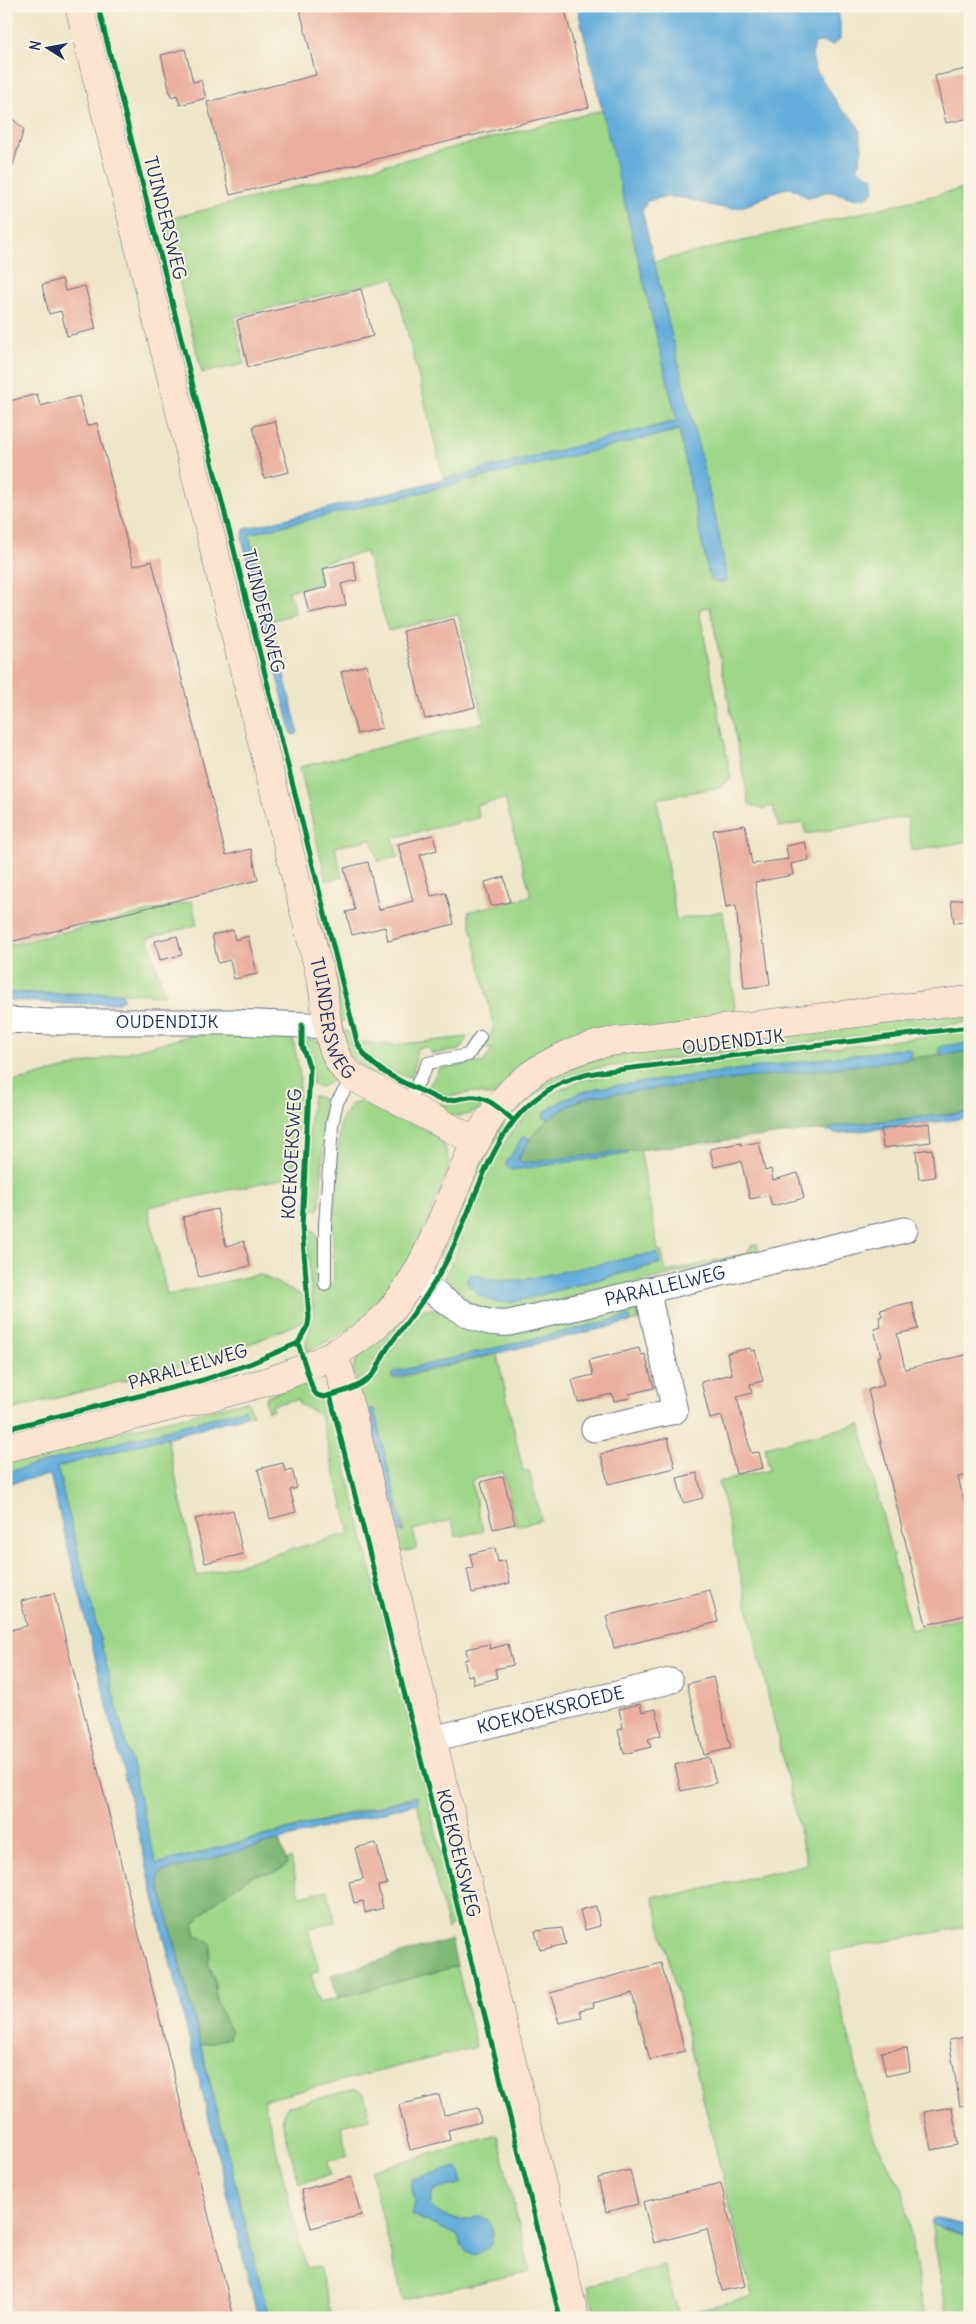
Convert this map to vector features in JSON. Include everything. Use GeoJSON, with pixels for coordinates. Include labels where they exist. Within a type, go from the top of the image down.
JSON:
{"type":"FeatureCollection","features":[{"type":"Feature","properties":{"kind":"street","name":"TUINDERSWEG"},"geometry":{"type":"LineString","coordinates":[[79,6],[322,983],[329,1026],[339,1062],[352,1077],[475,1141]]}},
{"type":"Feature","properties":{"kind":"street","name":"OUDENDIJK"},"geometry":{"type":"LineString","coordinates":[[475,1141],[497,1107],[530,1076],[562,1057],[593,1046],[970,1000]]}},
{"type":"Feature","properties":{"kind":"street","name":"OUDENDIJK"},"geometry":{"type":"LineString","coordinates":[[6,1020],[50,1022],[233,1022],[329,1026]]}},
{"type":"Feature","properties":{"kind":"street","name":"PARALLELWEG"},"geometry":{"type":"LineString","coordinates":[[6,1448],[227,1393],[281,1376],[334,1354],[361,1337],[388,1315],[414,1278],[434,1239],[475,1141]]}},
{"type":"Feature","properties":{"kind":"street","name":"PARALLELWEG"},"geometry":{"type":"LineString","coordinates":[[414,1278],[474,1318],[495,1325],[905,1230]]}},
{"type":"Feature","properties":{"kind":"street"},"geometry":{"type":"LineString","coordinates":[[594,1429],[675,1410],[647,1290]]}},
{"type":"Feature","properties":{"kind":"street","name":"KOEKOEKSWEG"},"geometry":{"type":"LineString","coordinates":[[334,1354],[351,1410],[575,2318]]}},
{"type":"Feature","properties":{"kind":"street","name":"KOEKOEKSROEDE"},"geometry":{"type":"LineString","coordinates":[[432,1739],[670,1681]]}},
{"type":"Feature","properties":{"kind":"lane"},"geometry":{"type":"LineString","coordinates":[[406,1106],[428,1063],[468,1055],[480,1037]]}},
{"type":"Feature","properties":{"kind":"lane","name":"KOEKOEKSWEG"},"geometry":{"type":"LineString","coordinates":[[325,1284],[325,1225],[332,1124],[337,1102],[352,1077]]}},
{"type":"Feature","properties":{"kind":"green space"},"geometry":{"type":"Polygon","coordinates":[[[603,110],[677,421],[444,480],[394,278],[234,317],[244,364],[202,373],[164,220],[603,110]]]}},
{"type":"Feature","properties":{"kind":"green space"},"geometry":{"type":"Polygon","coordinates":[[[970,187],[970,841],[912,851],[907,817],[806,834],[803,823],[779,827],[773,806],[762,809],[749,804],[710,607],[699,609],[731,778],[720,787],[657,799],[676,920],[723,911],[736,1016],[702,1019],[491,1096],[472,1092],[449,1097],[428,1088],[440,1068],[484,1062],[492,1049],[482,1048],[494,1028],[468,912],[531,896],[505,799],[476,805],[479,818],[393,838],[398,857],[378,861],[372,839],[335,847],[342,877],[326,881],[300,767],[484,722],[458,614],[388,631],[366,552],[316,564],[321,583],[289,591],[295,614],[270,621],[249,534],[679,430],[709,577],[713,582],[727,578],[718,529],[654,262],[970,187]]]}},
{"type":"Feature","properties":{"kind":"green space"},"geometry":{"type":"Polygon","coordinates":[[[192,901],[197,925],[148,938],[165,995],[6,992],[6,946],[192,901]]]}},
{"type":"Feature","properties":{"kind":"green space"},"geometry":{"type":"Polygon","coordinates":[[[319,919],[322,920],[347,1017],[346,1020],[339,1022],[319,919]]]}},
{"type":"Feature","properties":{"kind":"green space"},"geometry":{"type":"Polygon","coordinates":[[[970,1010],[970,1022],[590,1069],[559,1080],[531,1098],[515,1113],[511,1114],[510,1111],[532,1091],[552,1078],[601,1057],[970,1010]]]}},
{"type":"Feature","properties":{"kind":"green space"},"geometry":{"type":"Polygon","coordinates":[[[342,1030],[350,1033],[358,1052],[364,1060],[378,1071],[405,1086],[404,1091],[372,1075],[357,1064],[346,1050],[342,1030]]]}},
{"type":"Feature","properties":{"kind":"green space"},"geometry":{"type":"Polygon","coordinates":[[[208,1031],[293,1038],[300,1076],[295,1176],[148,1207],[167,1295],[259,1274],[305,1297],[307,1309],[305,1320],[260,1340],[202,1361],[6,1411],[6,1084],[208,1031]]]}},
{"type":"Feature","properties":{"kind":"green space"},"geometry":{"type":"Polygon","coordinates":[[[970,1031],[970,1043],[939,1047],[940,1054],[943,1055],[908,1059],[911,1056],[910,1049],[907,1048],[597,1088],[556,1104],[544,1113],[544,1118],[549,1119],[529,1141],[526,1136],[507,1167],[640,1148],[658,1250],[661,1250],[666,1272],[747,1253],[752,1245],[757,1244],[759,1254],[491,1316],[448,1288],[444,1280],[480,1190],[493,1162],[509,1136],[528,1113],[553,1094],[585,1079],[970,1031]],[[656,1253],[540,1278],[494,1279],[472,1274],[469,1286],[481,1297],[513,1302],[660,1263],[656,1253]]]}},
{"type":"Feature","properties":{"kind":"green space"},"geometry":{"type":"Polygon","coordinates":[[[467,1037],[460,1050],[432,1054],[426,1047],[417,1048],[413,1073],[409,1078],[381,1065],[369,1055],[361,1042],[392,1045],[467,1037]]]}},
{"type":"Feature","properties":{"kind":"green space"},"geometry":{"type":"Polygon","coordinates":[[[310,1038],[321,1043],[333,1080],[322,1087],[312,1085],[313,1068],[305,1043],[310,1038]]]}},
{"type":"Feature","properties":{"kind":"green space"},"geometry":{"type":"Polygon","coordinates":[[[970,1051],[970,1112],[836,1126],[831,1128],[831,1131],[819,1130],[523,1163],[518,1161],[530,1139],[548,1120],[570,1105],[593,1096],[970,1051]]]}},
{"type":"Feature","properties":{"kind":"green space"},"geometry":{"type":"Polygon","coordinates":[[[313,1096],[322,1098],[326,1102],[320,1206],[318,1209],[309,1210],[306,1209],[310,1115],[313,1096]]]}},
{"type":"Feature","properties":{"kind":"green space"},"geometry":{"type":"Polygon","coordinates":[[[365,1100],[371,1101],[439,1137],[445,1147],[449,1161],[447,1172],[414,1255],[388,1297],[356,1326],[307,1352],[306,1342],[314,1315],[307,1229],[314,1231],[318,1238],[321,1292],[334,1281],[333,1230],[340,1123],[350,1105],[365,1100]]]}},
{"type":"Feature","properties":{"kind":"green space"},"geometry":{"type":"Polygon","coordinates":[[[430,1100],[446,1104],[472,1101],[484,1104],[473,1112],[457,1116],[448,1114],[428,1102],[430,1100]]]}},
{"type":"Feature","properties":{"kind":"green space"},"geometry":{"type":"Polygon","coordinates":[[[504,1121],[504,1126],[480,1169],[441,1265],[440,1257],[483,1150],[504,1121]]]}},
{"type":"Feature","properties":{"kind":"green space"},"geometry":{"type":"Polygon","coordinates":[[[638,1302],[643,1319],[630,1322],[629,1317],[394,1372],[394,1379],[497,1354],[523,1471],[529,1470],[541,1520],[517,1526],[503,1472],[471,1480],[483,1531],[456,1537],[452,1520],[413,1530],[417,1549],[396,1553],[354,1392],[367,1385],[394,1346],[424,1309],[436,1309],[455,1318],[638,1302]],[[373,1409],[368,1412],[397,1531],[403,1532],[404,1529],[373,1409]]]}},
{"type":"Feature","properties":{"kind":"green space"},"geometry":{"type":"Polygon","coordinates":[[[409,1313],[383,1346],[368,1374],[357,1382],[353,1369],[358,1356],[409,1313]]]}},
{"type":"Feature","properties":{"kind":"green space"},"geometry":{"type":"Polygon","coordinates":[[[304,1383],[311,1394],[328,1407],[334,1418],[375,1586],[373,1590],[376,1600],[379,1601],[458,1921],[448,1929],[415,1796],[156,1864],[57,1467],[167,1437],[197,1576],[350,1533],[320,1415],[299,1404],[298,1399],[272,1405],[273,1410],[268,1411],[265,1401],[267,1396],[304,1383]]]}},
{"type":"Feature","properties":{"kind":"green space"},"geometry":{"type":"Polygon","coordinates":[[[247,1401],[253,1414],[246,1416],[245,1410],[6,1473],[6,1459],[247,1401]]]}},
{"type":"Feature","properties":{"kind":"green space"},"geometry":{"type":"Polygon","coordinates":[[[860,1424],[911,1630],[970,1616],[970,1926],[828,1952],[874,2138],[903,2191],[925,2318],[596,2318],[588,2286],[664,2266],[679,2315],[752,2296],[653,1896],[679,1895],[807,1864],[719,1482],[769,1470],[765,1447],[860,1424]]]}},
{"type":"Feature","properties":{"kind":"green space"},"geometry":{"type":"Polygon","coordinates":[[[279,1840],[287,1864],[284,1867],[270,1873],[251,1876],[243,1881],[214,1904],[194,1925],[195,1934],[212,1944],[208,1965],[214,1977],[217,2004],[231,2032],[229,2038],[201,2045],[158,1878],[161,1872],[279,1840]]]}},
{"type":"Feature","properties":{"kind":"green space"},"geometry":{"type":"Polygon","coordinates":[[[291,1858],[300,1896],[327,1890],[335,1922],[308,1929],[319,1971],[311,1974],[319,2003],[457,1966],[476,2047],[264,2100],[306,2268],[319,2266],[332,2317],[329,2318],[269,2318],[201,2045],[229,2038],[227,2028],[216,2002],[214,1977],[209,1960],[211,1949],[195,1934],[194,1925],[223,1895],[243,1881],[251,1876],[280,1870],[287,1864],[285,1860],[291,1858]]]}},
{"type":"Feature","properties":{"kind":"green space"},"geometry":{"type":"Polygon","coordinates":[[[451,1939],[457,1966],[338,1998],[331,1975],[451,1939]]]}},
{"type":"Feature","properties":{"kind":"green space"},"geometry":{"type":"Polygon","coordinates":[[[356,2089],[364,2094],[370,2119],[341,2126],[347,2156],[327,2162],[330,2175],[299,2183],[282,2120],[287,2106],[356,2089]]]}},
{"type":"Feature","properties":{"kind":"green space"},"geometry":{"type":"Polygon","coordinates":[[[497,2135],[530,2271],[403,2300],[371,2171],[497,2135]],[[454,2168],[430,2174],[410,2182],[415,2202],[412,2215],[457,2235],[462,2246],[490,2246],[494,2233],[477,2217],[465,2219],[451,2218],[434,2210],[430,2205],[433,2190],[459,2184],[454,2168]]]}},
{"type":"Feature","properties":{"kind":"green space"},"geometry":{"type":"Polygon","coordinates":[[[931,2223],[945,2230],[970,2236],[970,2318],[948,2318],[931,2223]]]}},
{"type":"Feature","properties":{"kind":"water"},"geometry":{"type":"Polygon","coordinates":[[[577,6],[836,6],[840,21],[840,39],[833,45],[822,42],[815,43],[812,56],[815,69],[842,110],[851,117],[859,128],[862,149],[858,168],[861,172],[873,177],[874,190],[869,195],[859,199],[827,192],[807,197],[790,188],[739,207],[720,207],[672,197],[647,201],[642,211],[718,529],[727,581],[717,583],[709,577],[679,430],[250,534],[298,731],[297,734],[292,735],[242,538],[244,529],[677,421],[577,6]]]}},
{"type":"Feature","properties":{"kind":"water"},"geometry":{"type":"Polygon","coordinates":[[[6,992],[47,994],[119,993],[123,995],[123,999],[119,1003],[64,1004],[6,1000],[6,992]]]}},
{"type":"Feature","properties":{"kind":"water"},"geometry":{"type":"Polygon","coordinates":[[[970,1043],[970,1051],[943,1055],[938,1050],[941,1046],[970,1043]]]}},
{"type":"Feature","properties":{"kind":"water"},"geometry":{"type":"Polygon","coordinates":[[[907,1048],[912,1052],[908,1059],[593,1096],[576,1101],[549,1119],[544,1118],[544,1113],[550,1108],[576,1095],[597,1088],[907,1048]]]}},
{"type":"Feature","properties":{"kind":"water"},"geometry":{"type":"Polygon","coordinates":[[[970,1112],[970,1118],[834,1134],[831,1131],[831,1128],[836,1126],[970,1112]]]}},
{"type":"Feature","properties":{"kind":"water"},"geometry":{"type":"Polygon","coordinates":[[[523,1136],[528,1137],[529,1141],[518,1158],[521,1163],[626,1151],[628,1154],[512,1170],[507,1167],[506,1163],[523,1136]]]}},
{"type":"Feature","properties":{"kind":"water"},"geometry":{"type":"Polygon","coordinates":[[[658,1253],[660,1263],[513,1302],[499,1302],[487,1299],[476,1293],[467,1282],[467,1278],[472,1274],[496,1281],[521,1280],[658,1253]]]}},
{"type":"Feature","properties":{"kind":"water"},"geometry":{"type":"Polygon","coordinates":[[[629,1316],[630,1322],[391,1378],[394,1372],[629,1316]]]}},
{"type":"Feature","properties":{"kind":"water"},"geometry":{"type":"Polygon","coordinates":[[[245,1409],[246,1416],[57,1467],[156,1864],[417,1797],[417,1803],[161,1872],[158,1878],[269,2318],[258,2318],[50,1475],[6,1484],[7,1472],[245,1409]]]}},
{"type":"Feature","properties":{"kind":"water"},"geometry":{"type":"Polygon","coordinates":[[[369,1409],[374,1409],[403,1532],[397,1531],[369,1409]]]}},
{"type":"Feature","properties":{"kind":"water"},"geometry":{"type":"Polygon","coordinates":[[[458,2167],[461,2172],[461,2184],[433,2190],[430,2205],[444,2216],[462,2220],[477,2217],[487,2219],[492,2227],[490,2246],[476,2255],[466,2252],[457,2235],[412,2215],[415,2203],[411,2179],[458,2167]]]}},
{"type":"Feature","properties":{"kind":"water"},"geometry":{"type":"Polygon","coordinates":[[[933,2218],[970,2226],[970,2236],[936,2226],[931,2223],[933,2218]]]}},
{"type":"Feature","properties":{"kind":"building"},"geometry":{"type":"Polygon","coordinates":[[[299,6],[564,6],[589,107],[230,195],[207,102],[316,75],[299,6]]]}},
{"type":"Feature","properties":{"kind":"building"},"geometry":{"type":"Polygon","coordinates":[[[185,49],[193,82],[201,80],[206,98],[180,105],[177,95],[171,97],[161,55],[185,49]]]}},
{"type":"Feature","properties":{"kind":"building"},"geometry":{"type":"Polygon","coordinates":[[[966,69],[970,86],[970,118],[946,123],[935,76],[966,69]]]}},
{"type":"Feature","properties":{"kind":"building"},"geometry":{"type":"Polygon","coordinates":[[[6,113],[24,129],[10,174],[6,173],[6,113]]]}},
{"type":"Feature","properties":{"kind":"building"},"geometry":{"type":"Polygon","coordinates":[[[62,279],[65,291],[85,286],[96,329],[67,336],[61,311],[49,314],[42,285],[62,279]]]}},
{"type":"Feature","properties":{"kind":"building"},"geometry":{"type":"Polygon","coordinates":[[[361,289],[373,336],[248,367],[237,320],[361,289]]]}},
{"type":"Feature","properties":{"kind":"building"},"geometry":{"type":"Polygon","coordinates":[[[37,394],[40,406],[79,396],[87,426],[97,423],[133,566],[152,561],[226,855],[251,849],[258,880],[6,943],[6,402],[37,394]]]}},
{"type":"Feature","properties":{"kind":"building"},"geometry":{"type":"Polygon","coordinates":[[[275,421],[289,472],[264,478],[253,426],[275,421]]]}},
{"type":"Feature","properties":{"kind":"building"},"geometry":{"type":"Polygon","coordinates":[[[353,561],[357,580],[341,584],[346,605],[309,613],[304,593],[327,587],[323,569],[353,561]]]}},
{"type":"Feature","properties":{"kind":"building"},"geometry":{"type":"Polygon","coordinates":[[[454,619],[475,707],[425,719],[403,631],[454,619]]]}},
{"type":"Feature","properties":{"kind":"building"},"geometry":{"type":"Polygon","coordinates":[[[367,665],[382,728],[357,734],[341,672],[367,665]]]}},
{"type":"Feature","properties":{"kind":"building"},"geometry":{"type":"Polygon","coordinates":[[[745,825],[752,864],[788,859],[786,846],[805,842],[809,860],[791,864],[793,875],[755,882],[770,985],[744,988],[736,905],[726,907],[713,830],[745,825]]]}},
{"type":"Feature","properties":{"kind":"building"},"geometry":{"type":"Polygon","coordinates":[[[433,835],[437,850],[420,855],[431,896],[446,893],[454,924],[388,941],[385,927],[352,935],[346,912],[355,910],[344,868],[368,862],[379,910],[413,901],[398,844],[433,835]]]}},
{"type":"Feature","properties":{"kind":"building"},"geometry":{"type":"Polygon","coordinates":[[[504,877],[510,902],[491,906],[485,882],[504,877]]]}},
{"type":"Feature","properties":{"kind":"building"},"geometry":{"type":"Polygon","coordinates":[[[970,898],[970,921],[954,923],[951,901],[970,898]]]}},
{"type":"Feature","properties":{"kind":"building"},"geometry":{"type":"Polygon","coordinates":[[[233,930],[235,940],[248,936],[257,974],[234,979],[230,960],[218,963],[212,935],[233,930]]]}},
{"type":"Feature","properties":{"kind":"building"},"geometry":{"type":"Polygon","coordinates":[[[177,936],[182,955],[160,960],[155,941],[177,936]]]}},
{"type":"Feature","properties":{"kind":"building"},"geometry":{"type":"Polygon","coordinates":[[[929,1123],[931,1142],[883,1148],[881,1129],[929,1123]]]}},
{"type":"Feature","properties":{"kind":"building"},"geometry":{"type":"Polygon","coordinates":[[[759,1142],[765,1171],[771,1169],[773,1180],[798,1173],[804,1198],[772,1206],[769,1195],[750,1199],[741,1161],[714,1167],[710,1149],[740,1143],[741,1145],[759,1142]]]}},
{"type":"Feature","properties":{"kind":"building"},"geometry":{"type":"Polygon","coordinates":[[[932,1149],[935,1177],[919,1179],[916,1151],[932,1149]]]}},
{"type":"Feature","properties":{"kind":"building"},"geometry":{"type":"Polygon","coordinates":[[[217,1209],[226,1246],[244,1241],[250,1266],[199,1277],[183,1217],[217,1209]]]}},
{"type":"Feature","properties":{"kind":"building"},"geometry":{"type":"Polygon","coordinates":[[[912,1302],[918,1329],[897,1334],[905,1369],[970,1354],[970,1475],[958,1477],[970,1523],[970,1614],[926,1625],[868,1390],[884,1385],[877,1357],[881,1356],[874,1329],[881,1327],[879,1317],[882,1316],[880,1310],[912,1302]]]}},
{"type":"Feature","properties":{"kind":"building"},"geometry":{"type":"Polygon","coordinates":[[[639,1348],[641,1355],[645,1354],[654,1388],[629,1394],[630,1398],[614,1401],[612,1394],[578,1402],[572,1380],[593,1375],[589,1360],[639,1348]]]}},
{"type":"Feature","properties":{"kind":"building"},"geometry":{"type":"Polygon","coordinates":[[[750,1348],[751,1351],[755,1350],[763,1381],[750,1384],[752,1393],[737,1397],[751,1453],[759,1452],[763,1468],[736,1474],[722,1416],[710,1419],[701,1382],[732,1374],[727,1353],[750,1348]]]}},
{"type":"Feature","properties":{"kind":"building"},"geometry":{"type":"Polygon","coordinates":[[[668,1438],[675,1468],[608,1484],[601,1454],[668,1438]]]}},
{"type":"Feature","properties":{"kind":"building"},"geometry":{"type":"Polygon","coordinates":[[[283,1463],[285,1471],[292,1469],[297,1488],[290,1490],[296,1512],[270,1519],[258,1469],[283,1463]]]}},
{"type":"Feature","properties":{"kind":"building"},"geometry":{"type":"Polygon","coordinates":[[[697,1473],[703,1498],[683,1503],[677,1478],[697,1473]]]}},
{"type":"Feature","properties":{"kind":"building"},"geometry":{"type":"Polygon","coordinates":[[[503,1476],[515,1524],[493,1529],[481,1482],[503,1476]]]}},
{"type":"Feature","properties":{"kind":"building"},"geometry":{"type":"Polygon","coordinates":[[[233,1510],[243,1554],[205,1563],[195,1519],[233,1510]]]}},
{"type":"Feature","properties":{"kind":"building"},"geometry":{"type":"Polygon","coordinates":[[[495,1548],[498,1562],[505,1560],[510,1583],[472,1593],[467,1569],[473,1568],[470,1554],[495,1548]]]}},
{"type":"Feature","properties":{"kind":"building"},"geometry":{"type":"Polygon","coordinates":[[[710,1590],[718,1622],[614,1648],[606,1616],[710,1590]]]}},
{"type":"Feature","properties":{"kind":"building"},"geometry":{"type":"Polygon","coordinates":[[[54,1593],[234,2318],[6,2318],[6,1631],[27,1626],[21,1601],[54,1593]]]}},
{"type":"Feature","properties":{"kind":"building"},"geometry":{"type":"Polygon","coordinates":[[[489,1644],[490,1649],[508,1644],[513,1665],[495,1669],[497,1678],[474,1684],[472,1675],[468,1676],[464,1660],[468,1659],[466,1649],[489,1644]]]}},
{"type":"Feature","properties":{"kind":"building"},"geometry":{"type":"Polygon","coordinates":[[[713,1677],[731,1748],[704,1755],[687,1684],[713,1677]]]}},
{"type":"Feature","properties":{"kind":"building"},"geometry":{"type":"Polygon","coordinates":[[[640,1704],[642,1712],[656,1709],[661,1735],[648,1739],[651,1747],[624,1754],[618,1730],[623,1728],[619,1709],[640,1704]]]}},
{"type":"Feature","properties":{"kind":"building"},"geometry":{"type":"Polygon","coordinates":[[[709,1757],[716,1783],[681,1791],[675,1765],[709,1757]]]}},
{"type":"Feature","properties":{"kind":"building"},"geometry":{"type":"Polygon","coordinates":[[[376,1843],[387,1884],[378,1886],[383,1908],[365,1913],[363,1901],[354,1903],[349,1882],[363,1879],[355,1848],[376,1843]]]}},
{"type":"Feature","properties":{"kind":"building"},"geometry":{"type":"Polygon","coordinates":[[[596,1906],[600,1926],[585,1930],[580,1910],[596,1906]]]}},
{"type":"Feature","properties":{"kind":"building"},"geometry":{"type":"Polygon","coordinates":[[[562,1928],[566,1944],[540,1950],[535,1931],[562,1928]]]}},
{"type":"Feature","properties":{"kind":"building"},"geometry":{"type":"Polygon","coordinates":[[[661,1963],[685,2051],[650,2060],[632,1993],[593,2003],[594,2007],[580,2010],[582,2018],[559,2023],[550,1993],[661,1963]]]}},
{"type":"Feature","properties":{"kind":"building"},"geometry":{"type":"Polygon","coordinates":[[[970,2036],[970,2105],[960,2106],[949,2040],[970,2036]]]}},
{"type":"Feature","properties":{"kind":"building"},"geometry":{"type":"Polygon","coordinates":[[[907,2048],[910,2071],[886,2076],[881,2052],[907,2048]]]}},
{"type":"Feature","properties":{"kind":"building"},"geometry":{"type":"Polygon","coordinates":[[[439,2095],[444,2115],[478,2108],[481,2122],[448,2130],[450,2140],[410,2150],[399,2105],[439,2095]]]}},
{"type":"Feature","properties":{"kind":"building"},"geometry":{"type":"Polygon","coordinates":[[[952,2107],[958,2145],[931,2150],[924,2112],[952,2107]]]}},
{"type":"Feature","properties":{"kind":"building"},"geometry":{"type":"Polygon","coordinates":[[[630,2170],[638,2204],[606,2212],[598,2178],[630,2170]]]}},
{"type":"Feature","properties":{"kind":"building"},"geometry":{"type":"Polygon","coordinates":[[[351,2177],[361,2215],[311,2228],[301,2190],[351,2177]]]}},
{"type":"Feature","properties":{"kind":"building"},"geometry":{"type":"Polygon","coordinates":[[[721,2183],[745,2286],[722,2291],[707,2229],[654,2243],[643,2202],[721,2183]]]}},
{"type":"Feature","properties":{"kind":"cycle path"},"geometry":{"type":"LineString","coordinates":[[98,6],[357,1042],[371,1062],[403,1083],[442,1100],[469,1097],[482,1098],[499,1108],[513,1120]]}},
{"type":"Feature","properties":{"kind":"cycle path"},"geometry":{"type":"LineString","coordinates":[[298,1343],[308,1325],[309,1317],[302,1227],[310,1069],[302,1046],[302,1025]]}},
{"type":"Feature","properties":{"kind":"cycle path"},"geometry":{"type":"LineString","coordinates":[[6,1429],[203,1380],[252,1363],[298,1343],[313,1390],[317,1395],[324,1397],[360,1385],[376,1370],[384,1353],[442,1270],[500,1142],[517,1117],[538,1097],[565,1081],[600,1072],[970,1027]]}},
{"type":"Feature","properties":{"kind":"cycle path"},"geometry":{"type":"LineString","coordinates":[[330,1395],[560,2318]]}}]}
